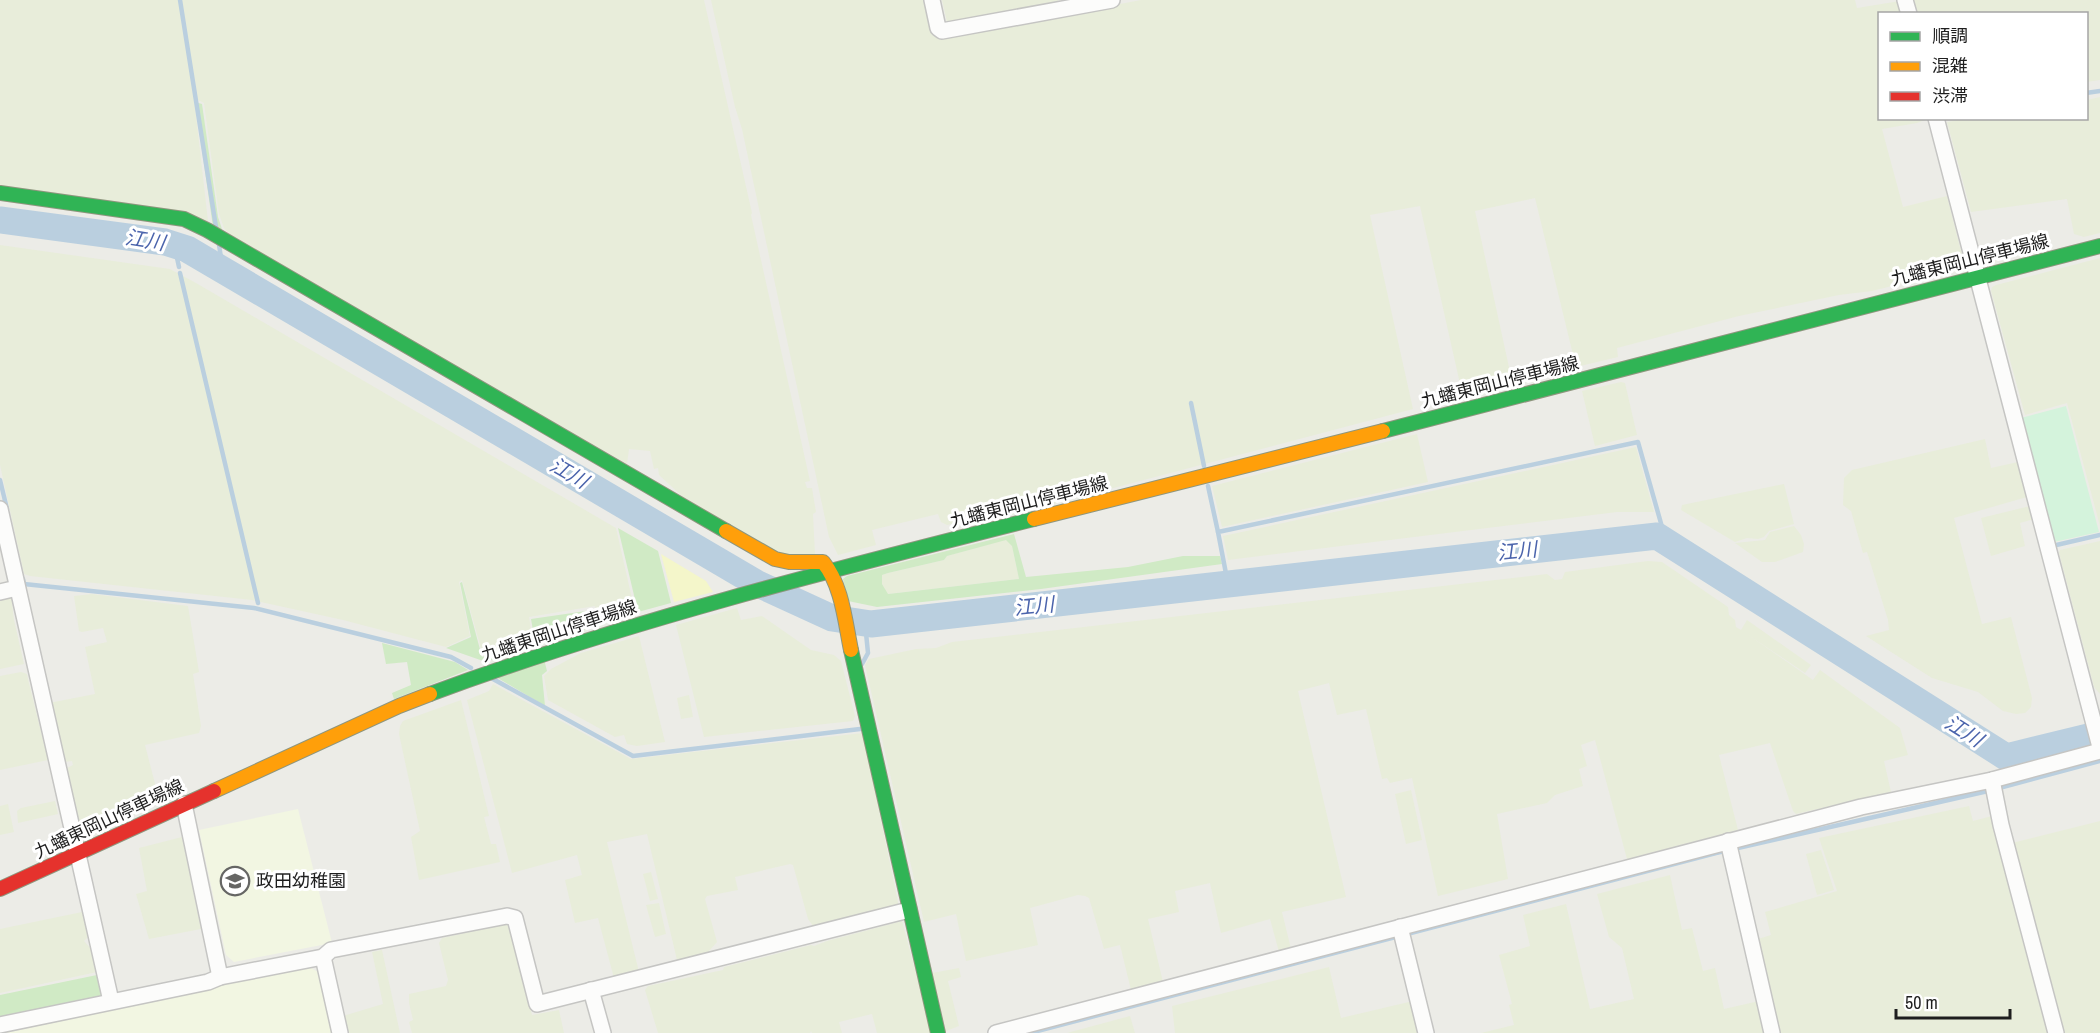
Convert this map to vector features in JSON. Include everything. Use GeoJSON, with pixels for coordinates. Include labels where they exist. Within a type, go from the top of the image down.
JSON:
{"type":"FeatureCollection","features":[{"type":"Feature","properties":{"kind":"main road"},"geometry":{"type":"LineString","coordinates":[[0,194],[184,219],[207,230],[775,559],[789,562],[823,562],[831,572],[840,601],[938,1033]]}},
{"type":"Feature","properties":{"kind":"main road","name":"九蟠東岡山停車場線"},"geometry":{"type":"LineString","coordinates":[[0,889],[399,706],[600,634],[831,572],[2100,246]]}},
{"type":"Feature","properties":{"kind":"street"},"geometry":{"type":"LineString","coordinates":[[932,0],[938,28],[942,31],[1112,0]]}},
{"type":"Feature","properties":{"kind":"street"},"geometry":{"type":"LineString","coordinates":[[996,1033],[1402,932],[1729,847],[1862,807],[1994,787],[2100,749],[2093,706],[1937,120]]}},
{"type":"Feature","properties":{"kind":"street"},"geometry":{"type":"LineString","coordinates":[[0,509],[111,1001]]}},
{"type":"Feature","properties":{"kind":"street"},"geometry":{"type":"LineString","coordinates":[[0,592],[17,588]]}},
{"type":"Feature","properties":{"kind":"street"},"geometry":{"type":"LineString","coordinates":[[1994,787],[2001,825],[2056,1033]]}},
{"type":"Feature","properties":{"kind":"street"},"geometry":{"type":"LineString","coordinates":[[184,804],[220,977]]}},
{"type":"Feature","properties":{"kind":"street"},"geometry":{"type":"LineString","coordinates":[[1729,847],[1772,1033]]}},
{"type":"Feature","properties":{"kind":"street"},"geometry":{"type":"LineString","coordinates":[[0,1025],[323,957],[331,950],[507,916],[514,918],[537,1004],[592,993],[910,914]]}},
{"type":"Feature","properties":{"kind":"street"},"geometry":{"type":"LineString","coordinates":[[1402,932],[1426,1033]]}},
{"type":"Feature","properties":{"kind":"street"},"geometry":{"type":"LineString","coordinates":[[323,957],[340,1033]]}},
{"type":"Feature","properties":{"kind":"street"},"geometry":{"type":"LineString","coordinates":[[592,993],[603,1033]]}},
{"type":"Feature","properties":{"kind":"shaded area"},"geometry":{"type":"Polygon","coordinates":[[[0,0],[704,0],[810,481],[805,482],[807,488],[812,488],[816,512],[813,514],[815,554],[790,559],[683,497],[659,475],[658,468],[654,469],[650,451],[629,449],[627,464],[231,237],[224,228],[219,214],[204,103],[194,98],[208,221],[0,190],[0,0]]]}},
{"type":"Feature","properties":{"kind":"shaded area"},"geometry":{"type":"Polygon","coordinates":[[[711,0],[926,0],[947,37],[1141,0],[1855,0],[1857,8],[1900,1],[1903,12],[1878,12],[1878,120],[1925,120],[1882,129],[1903,207],[1947,196],[1963,259],[1963,268],[1872,291],[1839,295],[1739,316],[1617,348],[1618,357],[1576,367],[1535,198],[1475,211],[1512,381],[1506,385],[1463,397],[1420,206],[1370,215],[1413,409],[1007,516],[1005,511],[947,525],[941,522],[938,514],[872,530],[876,545],[838,555],[829,537],[742,129],[711,0]]]}},
{"type":"Feature","properties":{"kind":"shaded area"},"geometry":{"type":"Polygon","coordinates":[[[942,0],[1058,0],[1058,1],[947,22],[942,0]]]}},
{"type":"Feature","properties":{"kind":"shaded area"},"geometry":{"type":"Polygon","coordinates":[[[1913,0],[2100,0],[2100,80],[2088,82],[2088,12],[1917,12],[1913,0]]]}},
{"type":"Feature","properties":{"kind":"shaded area"},"geometry":{"type":"Polygon","coordinates":[[[2100,97],[2100,233],[2084,237],[2074,234],[2067,199],[1971,212],[1947,122],[1959,120],[2088,120],[2088,100],[2100,97]]]}},
{"type":"Feature","properties":{"kind":"shaded area"},"geometry":{"type":"Polygon","coordinates":[[[195,102],[202,104],[218,217],[222,229],[213,227],[195,102]]]}},
{"type":"Feature","properties":{"kind":"shaded area"},"geometry":{"type":"Polygon","coordinates":[[[0,245],[170,269],[196,283],[616,528],[635,612],[600,624],[595,606],[529,617],[533,642],[483,656],[462,580],[459,582],[470,636],[446,647],[343,620],[252,600],[24,574],[0,465],[0,245]]]}},
{"type":"Feature","properties":{"kind":"shaded area"},"geometry":{"type":"Polygon","coordinates":[[[2100,258],[2100,526],[2067,403],[2025,415],[1991,291],[1996,285],[2100,258]]]}},
{"type":"Feature","properties":{"kind":"shaded area"},"geometry":{"type":"Polygon","coordinates":[[[1625,383],[1637,435],[1595,446],[1582,391],[1625,383]]]}},
{"type":"Feature","properties":{"kind":"shaded area"},"geometry":{"type":"Polygon","coordinates":[[[2066,406],[2099,532],[2054,542],[2021,418],[2066,406]]]}},
{"type":"Feature","properties":{"kind":"shaded area"},"geometry":{"type":"Polygon","coordinates":[[[1417,434],[1428,482],[1222,527],[1212,486],[1417,434]]]}},
{"type":"Feature","properties":{"kind":"shaded area"},"geometry":{"type":"Polygon","coordinates":[[[1985,439],[1991,468],[2018,462],[2027,497],[1954,518],[1982,624],[2011,617],[2032,698],[2031,707],[2025,713],[2016,714],[2003,711],[1978,692],[1932,678],[1866,636],[1889,630],[1888,620],[1867,552],[1863,553],[1851,511],[1843,505],[1844,478],[1852,470],[1985,439]]]}},
{"type":"Feature","properties":{"kind":"shaded area"},"geometry":{"type":"Polygon","coordinates":[[[1636,447],[1654,512],[1617,512],[1228,560],[1223,536],[1636,447]]]}},
{"type":"Feature","properties":{"kind":"shaded area"},"geometry":{"type":"Polygon","coordinates":[[[1784,484],[1794,524],[1769,531],[1764,537],[1758,539],[1747,538],[1735,542],[1681,510],[1682,505],[1784,484]]]}},
{"type":"Feature","properties":{"kind":"shaded area"},"geometry":{"type":"Polygon","coordinates":[[[2030,506],[2034,519],[2020,523],[2025,546],[1991,556],[1981,518],[2030,506]]]}},
{"type":"Feature","properties":{"kind":"shaded area"},"geometry":{"type":"Polygon","coordinates":[[[1794,526],[1801,535],[1804,544],[1803,552],[1775,562],[1762,562],[1735,543],[1765,540],[1770,532],[1794,526]]]}},
{"type":"Feature","properties":{"kind":"shaded area"},"geometry":{"type":"Polygon","coordinates":[[[618,528],[658,551],[671,603],[638,612],[618,528]]]}},
{"type":"Feature","properties":{"kind":"shaded area"},"geometry":{"type":"Polygon","coordinates":[[[1014,534],[1026,577],[1128,567],[1183,556],[1220,556],[1222,564],[1041,589],[877,607],[848,601],[843,579],[847,576],[1014,534]],[[1006,540],[947,556],[944,560],[888,573],[882,575],[882,584],[888,594],[1019,579],[1012,546],[1006,540]]]}},
{"type":"Feature","properties":{"kind":"shaded area"},"geometry":{"type":"Polygon","coordinates":[[[1007,539],[1012,546],[1019,579],[887,594],[882,584],[882,575],[944,560],[947,556],[1007,539]]]}},
{"type":"Feature","properties":{"kind":"shaded area"},"geometry":{"type":"Polygon","coordinates":[[[2100,541],[2100,694],[2094,687],[2059,553],[2060,550],[2100,541]]]}},
{"type":"Feature","properties":{"kind":"shaded area"},"geometry":{"type":"Polygon","coordinates":[[[1648,561],[1662,562],[1728,607],[1729,615],[1735,620],[1736,627],[1741,630],[1747,620],[1811,665],[1805,673],[1747,634],[1813,680],[1820,670],[1900,728],[1908,755],[1884,761],[1891,792],[1796,814],[1770,743],[1719,755],[1738,830],[1627,859],[1595,740],[1581,745],[1587,766],[1579,769],[1583,786],[1555,795],[1547,803],[1497,814],[1508,879],[1438,896],[1412,778],[1390,783],[1387,778],[1382,779],[1366,709],[1337,715],[1329,683],[1298,691],[1346,897],[1282,912],[1291,949],[1279,952],[1270,919],[1221,933],[1210,883],[1175,891],[1179,912],[1148,919],[1163,982],[1131,990],[1120,945],[1104,949],[1089,898],[1085,896],[1078,895],[1030,908],[1038,945],[966,961],[956,914],[924,922],[865,665],[869,659],[916,649],[936,648],[952,642],[1547,574],[1555,580],[1562,579],[1565,572],[1648,561]]]}},
{"type":"Feature","properties":{"kind":"shaded area"},"geometry":{"type":"Polygon","coordinates":[[[462,582],[482,657],[535,642],[531,619],[593,610],[598,625],[486,662],[446,648],[471,637],[460,583],[462,582]]]}},
{"type":"Feature","properties":{"kind":"shaded area"},"geometry":{"type":"Polygon","coordinates":[[[11,594],[24,664],[0,669],[0,595],[11,594]]]}},
{"type":"Feature","properties":{"kind":"shaded area"},"geometry":{"type":"Polygon","coordinates":[[[92,594],[188,606],[199,672],[193,674],[201,726],[199,733],[145,745],[160,803],[82,838],[79,836],[63,770],[73,765],[72,761],[64,762],[49,703],[95,694],[85,647],[107,642],[103,628],[79,631],[74,596],[92,594]]]}},
{"type":"Feature","properties":{"kind":"shaded area"},"geometry":{"type":"Polygon","coordinates":[[[737,608],[741,620],[762,616],[811,650],[834,655],[841,661],[855,716],[853,721],[704,737],[676,625],[737,608]]]}},
{"type":"Feature","properties":{"kind":"shaded area"},"geometry":{"type":"Polygon","coordinates":[[[639,636],[665,742],[637,746],[627,744],[624,735],[615,737],[548,700],[544,676],[551,669],[581,653],[639,636]]]}},
{"type":"Feature","properties":{"kind":"shaded area"},"geometry":{"type":"Polygon","coordinates":[[[382,643],[455,662],[468,670],[394,699],[392,693],[411,685],[407,662],[386,664],[382,643]]]}},
{"type":"Feature","properties":{"kind":"shaded area"},"geometry":{"type":"Polygon","coordinates":[[[544,659],[547,671],[542,675],[545,706],[496,677],[544,659]]]}},
{"type":"Feature","properties":{"kind":"shaded area"},"geometry":{"type":"Polygon","coordinates":[[[21,672],[27,674],[48,760],[0,770],[0,676],[21,672]]]}},
{"type":"Feature","properties":{"kind":"shaded area"},"geometry":{"type":"Polygon","coordinates":[[[493,684],[631,759],[863,733],[899,907],[825,926],[813,926],[808,919],[793,865],[735,877],[738,890],[707,896],[705,899],[717,942],[709,951],[710,956],[678,964],[647,834],[607,842],[639,972],[614,978],[598,918],[575,923],[565,880],[582,875],[577,855],[512,873],[467,700],[489,691],[493,684]]]}},
{"type":"Feature","properties":{"kind":"shaded area"},"geometry":{"type":"Polygon","coordinates":[[[689,695],[693,717],[681,719],[677,698],[689,695]]]}},
{"type":"Feature","properties":{"kind":"shaded area"},"geometry":{"type":"Polygon","coordinates":[[[461,700],[489,816],[484,817],[491,844],[496,844],[500,862],[419,880],[411,837],[420,831],[399,734],[400,726],[403,721],[461,700]]]}},
{"type":"Feature","properties":{"kind":"shaded area"},"geometry":{"type":"Polygon","coordinates":[[[1411,790],[1422,840],[1406,844],[1395,794],[1411,790]]]}},
{"type":"Feature","properties":{"kind":"shaded area"},"geometry":{"type":"Polygon","coordinates":[[[55,801],[58,814],[18,823],[17,811],[21,808],[55,801]]]}},
{"type":"Feature","properties":{"kind":"shaded area"},"geometry":{"type":"Polygon","coordinates":[[[8,804],[14,832],[0,835],[0,806],[8,804]]]}},
{"type":"Feature","properties":{"kind":"shaded area"},"geometry":{"type":"Polygon","coordinates":[[[1969,806],[1973,821],[1992,816],[2000,846],[2100,821],[2100,1033],[1481,1033],[1514,1025],[1509,1005],[1512,1004],[1499,955],[1530,946],[1523,915],[1566,904],[1590,1009],[1634,999],[1622,948],[1609,937],[1597,894],[1670,875],[1682,930],[1692,928],[1703,971],[1715,968],[1724,1009],[1768,999],[1755,940],[1771,935],[1765,912],[1837,891],[1819,838],[1969,806]]]}},
{"type":"Feature","properties":{"kind":"shaded area"},"geometry":{"type":"Polygon","coordinates":[[[298,809],[332,943],[234,962],[226,955],[199,830],[298,809]]]}},
{"type":"Feature","properties":{"kind":"shaded area"},"geometry":{"type":"Polygon","coordinates":[[[182,837],[201,929],[149,939],[136,894],[147,891],[139,848],[182,837]]]}},
{"type":"Feature","properties":{"kind":"shaded area"},"geometry":{"type":"Polygon","coordinates":[[[1821,850],[1834,890],[1817,895],[1806,854],[1821,850]]]}},
{"type":"Feature","properties":{"kind":"shaded area"},"geometry":{"type":"Polygon","coordinates":[[[651,872],[658,899],[650,901],[643,874],[651,872]]]}},
{"type":"Feature","properties":{"kind":"shaded area"},"geometry":{"type":"Polygon","coordinates":[[[659,903],[666,934],[655,937],[646,905],[659,903]]]}},
{"type":"Feature","properties":{"kind":"shaded area"},"geometry":{"type":"Polygon","coordinates":[[[82,912],[88,937],[84,941],[91,949],[97,972],[0,993],[0,929],[82,912]]]}},
{"type":"Feature","properties":{"kind":"shaded area"},"geometry":{"type":"Polygon","coordinates":[[[902,921],[932,1033],[877,1033],[872,1014],[839,1022],[842,1033],[812,1033],[811,1031],[810,1033],[658,1033],[645,990],[648,986],[723,970],[724,967],[814,946],[902,921]]]}},
{"type":"Feature","properties":{"kind":"shaded area"},"geometry":{"type":"Polygon","coordinates":[[[506,924],[511,929],[532,1015],[559,1010],[564,1033],[412,1033],[409,1022],[413,1020],[409,994],[446,986],[448,980],[439,943],[442,938],[506,924]]]}},
{"type":"Feature","properties":{"kind":"shaded area"},"geometry":{"type":"Polygon","coordinates":[[[382,950],[400,1033],[347,1033],[343,1016],[383,1004],[372,952],[382,950]]]}},
{"type":"Feature","properties":{"kind":"shaded area"},"geometry":{"type":"Polygon","coordinates":[[[309,967],[320,973],[333,1033],[5,1033],[118,1009],[121,1005],[309,967]]]}},
{"type":"Feature","properties":{"kind":"shaded area"},"geometry":{"type":"Polygon","coordinates":[[[1329,967],[1341,1018],[1413,1001],[1420,1033],[1175,1033],[1172,1006],[1329,967]]]}},
{"type":"Feature","properties":{"kind":"shaded area"},"geometry":{"type":"Polygon","coordinates":[[[959,968],[961,977],[948,981],[959,1026],[946,1031],[932,973],[959,968]]]}},
{"type":"Feature","properties":{"kind":"shaded area"},"geometry":{"type":"Polygon","coordinates":[[[97,975],[102,997],[0,1022],[0,995],[97,975]]]}},
{"type":"Feature","properties":{"kind":"shaded area"},"geometry":{"type":"Polygon","coordinates":[[[1130,1016],[1135,1033],[1067,1033],[1130,1016]]]}},
{"type":"Feature","properties":{"kind":"sand"},"geometry":{"type":"Polygon","coordinates":[[[661,554],[706,581],[713,592],[674,602],[661,554]]]}},
{"type":"Feature","properties":{"kind":"waterway"},"geometry":{"type":"LineString","coordinates":[[180,0],[216,227]]}},
{"type":"Feature","properties":{"kind":"waterway"},"geometry":{"type":"LineString","coordinates":[[2088,93],[2100,91]]}},
{"type":"Feature","properties":{"kind":"waterway","name":"江川"},"geometry":{"type":"LineString","coordinates":[[0,220],[165,242],[187,249],[756,583],[832,618],[871,624],[1657,536],[2006,757],[2100,734]]}},
{"type":"Feature","properties":{"kind":"waterway"},"geometry":{"type":"LineString","coordinates":[[174,244],[179,267]]}},
{"type":"Feature","properties":{"kind":"waterway"},"geometry":{"type":"LineString","coordinates":[[219,245],[223,270]]}},
{"type":"Feature","properties":{"kind":"waterway"},"geometry":{"type":"LineString","coordinates":[[180,273],[258,603]]}},
{"type":"Feature","properties":{"kind":"waterway"},"geometry":{"type":"LineString","coordinates":[[1191,403],[1204,466]]}},
{"type":"Feature","properties":{"kind":"waterway"},"geometry":{"type":"LineString","coordinates":[[1228,584],[1218,532],[1638,442],[1666,541]]}},
{"type":"Feature","properties":{"kind":"waterway"},"geometry":{"type":"LineString","coordinates":[[0,480],[7,509]]}},
{"type":"Feature","properties":{"kind":"waterway"},"geometry":{"type":"LineString","coordinates":[[1208,486],[1218,532]]}},
{"type":"Feature","properties":{"kind":"waterway"},"geometry":{"type":"LineString","coordinates":[[2052,546],[2100,535]]}},
{"type":"Feature","properties":{"kind":"waterway"},"geometry":{"type":"LineString","coordinates":[[23,579],[24,584],[254,608],[451,657],[471,668]]}},
{"type":"Feature","properties":{"kind":"waterway"},"geometry":{"type":"LineString","coordinates":[[862,664],[868,653],[865,623]]}},
{"type":"Feature","properties":{"kind":"waterway"},"geometry":{"type":"LineString","coordinates":[[493,679],[633,756],[860,729]]}},
{"type":"Feature","properties":{"kind":"waterway"},"geometry":{"type":"LineString","coordinates":[[1030,1033],[1716,853],[1988,791],[2100,761]]}},
{"type":"Feature","properties":{"kind":"traffic: fast"},"geometry":{"type":"LineString","coordinates":[[0,193],[184,219],[207,230],[726,531]]}},
{"type":"Feature","properties":{"kind":"traffic: fast"},"geometry":{"type":"LineString","coordinates":[[1383,431],[2100,246]]}},
{"type":"Feature","properties":{"kind":"traffic: fast"},"geometry":{"type":"LineString","coordinates":[[430,694],[654,620],[1034,519]]}},
{"type":"Feature","properties":{"kind":"traffic: fast"},"geometry":{"type":"LineString","coordinates":[[851,650],[938,1033]]}},
{"type":"Feature","properties":{"kind":"traffic: slow"},"geometry":{"type":"LineString","coordinates":[[1034,519],[1383,431]]}},
{"type":"Feature","properties":{"kind":"traffic: slow"},"geometry":{"type":"LineString","coordinates":[[726,531],[775,559],[789,562],[823,562],[839,592],[851,650]]}},
{"type":"Feature","properties":{"kind":"traffic: slow"},"geometry":{"type":"LineString","coordinates":[[214,791],[430,694]]}},
{"type":"Feature","properties":{"kind":"traffic: jam"},"geometry":{"type":"LineString","coordinates":[[0,889],[214,791]]}},
{"type":"Feature","properties":{"kind":"place","name":"政田幼稚園"},"geometry":{"type":"Point","coordinates":[235,881]}}]}
